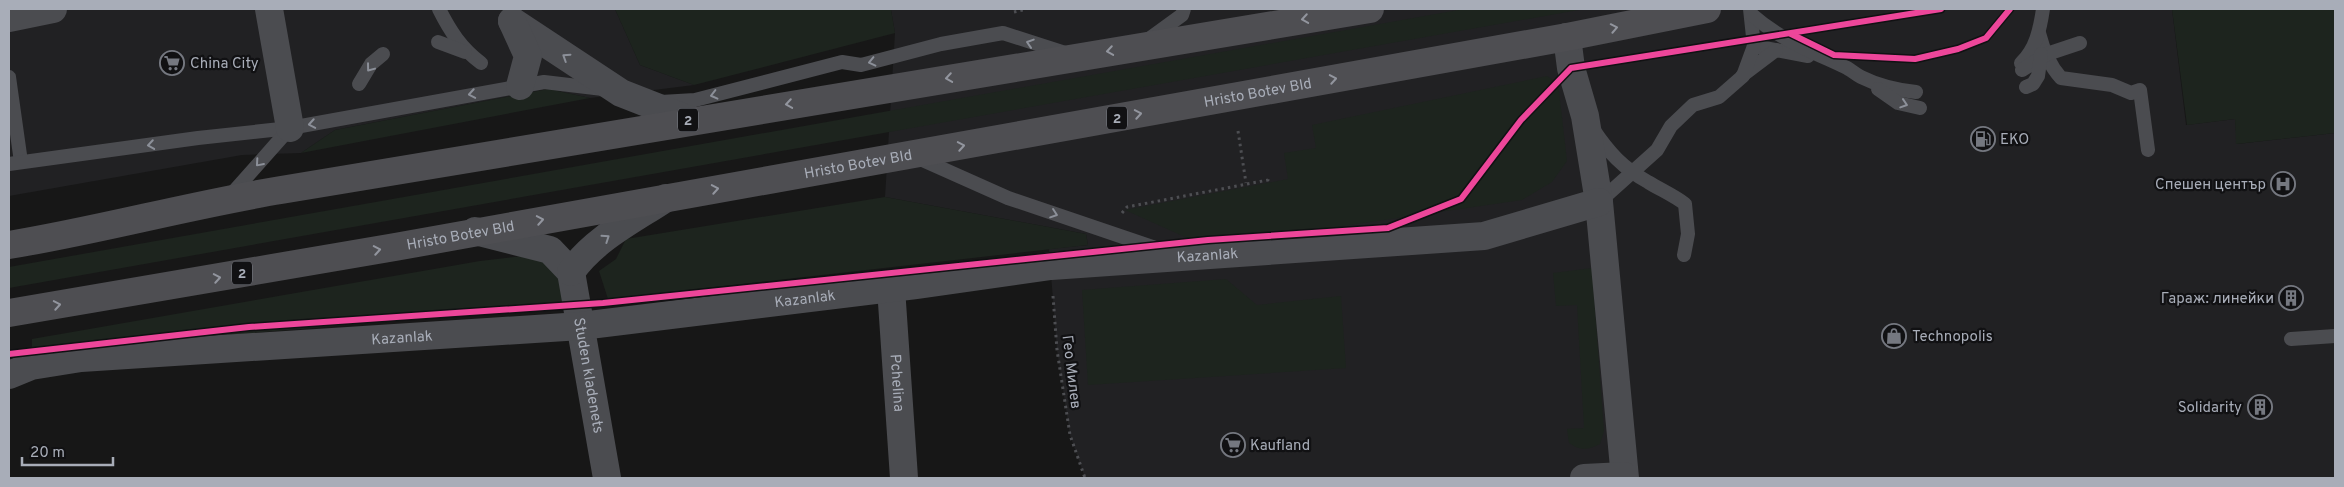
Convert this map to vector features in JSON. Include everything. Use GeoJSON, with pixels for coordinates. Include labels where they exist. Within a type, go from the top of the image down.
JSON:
{"type":"FeatureCollection","features":[{"type":"Feature","properties":{"kind":"highway","name":"2"},"geometry":{"type":"LineString","coordinates":[[9,244],[74,234],[227,199],[690,120],[1370,9]]}},
{"type":"Feature","properties":{"kind":"highway","name":"Hristo Botev Bld"},"geometry":{"type":"LineString","coordinates":[[9,313],[475,232],[1567,37],[1707,9]]}},
{"type":"Feature","properties":{"kind":"street"},"geometry":{"type":"LineString","coordinates":[[9,18],[53,9]]}},
{"type":"Feature","properties":{"kind":"street"},"geometry":{"type":"LineString","coordinates":[[270,9],[290,128]]}},
{"type":"Feature","properties":{"kind":"street"},"geometry":{"type":"LineString","coordinates":[[509,15],[528,56],[520,86]]}},
{"type":"Feature","properties":{"kind":"street"},"geometry":{"type":"LineString","coordinates":[[509,15],[621,93],[690,120]]}},
{"type":"Feature","properties":{"kind":"street"},"geometry":{"type":"LineString","coordinates":[[1567,37],[1571,68],[1585,116],[1599,202],[1624,477],[1584,478]]}},
{"type":"Feature","properties":{"kind":"street"},"geometry":{"type":"LineString","coordinates":[[475,232],[550,250],[571,272],[583,256],[594,246],[667,197]]}},
{"type":"Feature","properties":{"kind":"street","name":"Kazanlak"},"geometry":{"type":"LineString","coordinates":[[9,375],[31,366],[81,358],[581,326],[891,288],[1051,266],[1484,236],[1599,202]]}},
{"type":"Feature","properties":{"kind":"street","name":"Studen kladenets"},"geometry":{"type":"LineString","coordinates":[[571,272],[607,478]]}},
{"type":"Feature","properties":{"kind":"street","name":"Pchelina"},"geometry":{"type":"LineString","coordinates":[[891,288],[904,478]]}},
{"type":"Feature","properties":{"kind":"lane"},"geometry":{"type":"LineString","coordinates":[[278,50],[279,9]]}},
{"type":"Feature","properties":{"kind":"lane"},"geometry":{"type":"LineString","coordinates":[[439,9],[449,30],[466,52],[481,63]]}},
{"type":"Feature","properties":{"kind":"lane"},"geometry":{"type":"LineString","coordinates":[[1138,47],[1182,15],[1184,9]]}},
{"type":"Feature","properties":{"kind":"lane"},"geometry":{"type":"LineString","coordinates":[[2026,87],[2033,84],[2038,76],[2042,48],[2043,9]]}},
{"type":"Feature","properties":{"kind":"lane"},"geometry":{"type":"LineString","coordinates":[[1743,76],[1754,46],[1751,11]]}},
{"type":"Feature","properties":{"kind":"lane"},"geometry":{"type":"LineString","coordinates":[[1751,11],[1779,36],[1826,60],[1845,67],[1898,103],[1920,108]]}},
{"type":"Feature","properties":{"kind":"lane"},"geometry":{"type":"LineString","coordinates":[[449,30],[438,42],[466,52]]}},
{"type":"Feature","properties":{"kind":"lane"},"geometry":{"type":"LineString","coordinates":[[9,77],[15,163],[198,138],[290,128],[544,82],[621,93],[666,102],[695,100],[842,62],[861,65],[941,44],[1003,33],[1076,57]]}},
{"type":"Feature","properties":{"kind":"lane"},"geometry":{"type":"LineString","coordinates":[[2042,48],[2021,67],[2029,56],[2042,48],[2080,43]]}},
{"type":"Feature","properties":{"kind":"lane"},"geometry":{"type":"LineString","coordinates":[[1754,46],[1826,60]]}},
{"type":"Feature","properties":{"kind":"lane"},"geometry":{"type":"LineString","coordinates":[[2042,48],[2053,69],[2061,78],[2112,85],[2131,93],[2140,90],[2148,150]]}},
{"type":"Feature","properties":{"kind":"lane"},"geometry":{"type":"LineString","coordinates":[[1599,202],[1657,150],[1672,126],[1693,105],[1719,97],[1776,50]]}},
{"type":"Feature","properties":{"kind":"lane"},"geometry":{"type":"LineString","coordinates":[[359,84],[371,64],[383,54]]}},
{"type":"Feature","properties":{"kind":"lane"},"geometry":{"type":"LineString","coordinates":[[1861,77],[1893,90],[1916,92]]}},
{"type":"Feature","properties":{"kind":"lane"},"geometry":{"type":"LineString","coordinates":[[1585,116],[1608,152],[1633,172],[1672,194],[1685,204],[1688,234],[1684,255]]}},
{"type":"Feature","properties":{"kind":"lane"},"geometry":{"type":"LineString","coordinates":[[227,199],[290,128]]}},
{"type":"Feature","properties":{"kind":"lane"},"geometry":{"type":"LineString","coordinates":[[911,154],[1008,198],[1186,258]]}},
{"type":"Feature","properties":{"kind":"lane"},"geometry":{"type":"LineString","coordinates":[[2291,339],[2335,336]]}},
{"type":"Feature","properties":{"kind":"path"},"geometry":{"type":"LineString","coordinates":[[1238,131],[1246,183]]}},
{"type":"Feature","properties":{"kind":"path"},"geometry":{"type":"LineString","coordinates":[[1108,232],[1127,207],[1268,180],[1268,177]]}},
{"type":"Feature","properties":{"kind":"path"},"geometry":{"type":"LineString","coordinates":[[1126,201],[1127,207]]}},
{"type":"Feature","properties":{"kind":"shaded area"},"geometry":{"type":"Polygon","coordinates":[[[9,9],[615,9],[640,65],[694,85],[590,98],[548,89],[335,130],[301,153],[242,155],[9,196],[9,9]]]}},
{"type":"Feature","properties":{"kind":"shaded area"},"geometry":{"type":"Polygon","coordinates":[[[615,9],[896,9],[891,10],[895,33],[694,85],[640,65],[615,9]]]}},
{"type":"Feature","properties":{"kind":"shaded area"},"geometry":{"type":"Polygon","coordinates":[[[1464,9],[1584,9],[9,288],[9,267],[1464,9]]]}},
{"type":"Feature","properties":{"kind":"shaded area"},"geometry":{"type":"Polygon","coordinates":[[[2172,9],[2186,125],[2235,119],[2237,144],[2335,133],[2335,478],[1085,478],[1070,435],[1057,350],[1049,249],[1088,245],[1086,234],[885,197],[895,33],[891,10],[2172,9]]]}},
{"type":"Feature","properties":{"kind":"shaded area"},"geometry":{"type":"Polygon","coordinates":[[[2172,9],[2335,9],[2335,133],[2236,144],[2235,119],[2187,125],[2172,9]]]}},
{"type":"Feature","properties":{"kind":"shaded area"},"geometry":{"type":"Polygon","coordinates":[[[1547,76],[1558,83],[1567,161],[1552,182],[1522,200],[1205,246],[1125,210],[1288,179],[1284,153],[1316,148],[1312,125],[1547,76]]]}},
{"type":"Feature","properties":{"kind":"shaded area"},"geometry":{"type":"Polygon","coordinates":[[[548,89],[590,98],[301,153],[335,130],[548,89]]]}},
{"type":"Feature","properties":{"kind":"shaded area"},"geometry":{"type":"Polygon","coordinates":[[[885,197],[1086,234],[1088,245],[608,299],[599,271],[616,259],[626,239],[885,197]]]}},
{"type":"Feature","properties":{"kind":"shaded area"},"geometry":{"type":"Polygon","coordinates":[[[530,255],[564,270],[570,307],[32,351],[32,339],[480,261],[530,255]]]}},
{"type":"Feature","properties":{"kind":"shaded area"},"geometry":{"type":"Polygon","coordinates":[[[1592,268],[1604,431],[1600,444],[1584,449],[1569,443],[1567,429],[1584,428],[1577,305],[1556,306],[1553,273],[1592,268]]]}},
{"type":"Feature","properties":{"kind":"shaded area"},"geometry":{"type":"Polygon","coordinates":[[[1226,279],[1257,305],[1341,296],[1346,368],[1088,385],[1082,290],[1226,279]]]}},
{"type":"Feature","properties":{"kind":"cycle path"},"geometry":{"type":"LineString","coordinates":[[9,354],[249,327],[603,303],[1208,240],[1388,228],[1461,199],[1521,120],[1571,68],[1941,9]]}},
{"type":"Feature","properties":{"kind":"cycle path"},"geometry":{"type":"LineString","coordinates":[[1791,34],[1834,55],[1915,59],[1958,49],[1986,38],[2010,9]]}},
{"type":"Feature","properties":{"kind":"place","name":"China City"},"geometry":{"type":"Point","coordinates":[172,63]}},
{"type":"Feature","properties":{"kind":"place","name":"EKO"},"geometry":{"type":"Point","coordinates":[1983,139]}},
{"type":"Feature","properties":{"kind":"place","name":"Спешен център"},"geometry":{"type":"Point","coordinates":[2283,184]}},
{"type":"Feature","properties":{"kind":"place","name":"Гараж: линейки"},"geometry":{"type":"Point","coordinates":[2291,298]}},
{"type":"Feature","properties":{"kind":"place","name":"Technopolis"},"geometry":{"type":"Point","coordinates":[1894,336]}},
{"type":"Feature","properties":{"kind":"place","name":"Solidarity"},"geometry":{"type":"Point","coordinates":[2260,407]}},
{"type":"Feature","properties":{"kind":"place","name":"Kaufland"},"geometry":{"type":"Point","coordinates":[1233,445]}}]}
